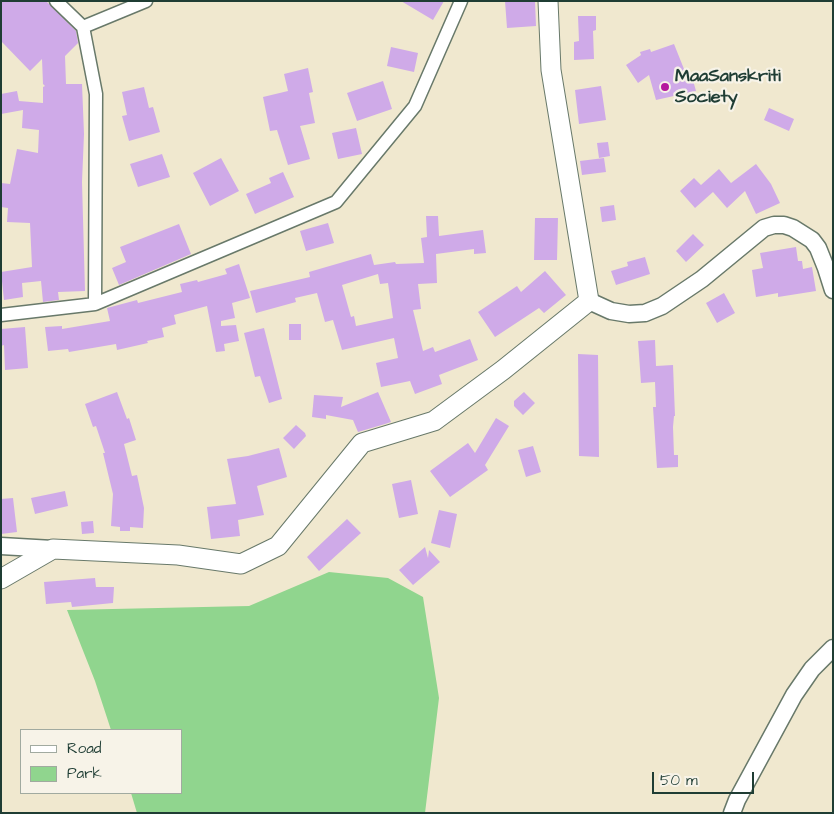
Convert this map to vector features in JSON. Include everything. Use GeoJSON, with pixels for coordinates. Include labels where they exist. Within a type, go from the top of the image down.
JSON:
{"type":"FeatureCollection","features":[{"type":"Feature","properties":{"kind":"main road"},"geometry":{"type":"LineString","coordinates":[[548,1],[551,70],[589,301]]}},
{"type":"Feature","properties":{"kind":"main road"},"geometry":{"type":"LineString","coordinates":[[589,301],[611,311],[629,314],[645,312],[662,306],[702,279],[764,228],[779,225],[793,228],[812,240],[818,248],[833,290]]}},
{"type":"Feature","properties":{"kind":"main road"},"geometry":{"type":"LineString","coordinates":[[1,546],[178,554],[241,564],[278,546],[362,443],[434,421],[503,370],[589,301]]}},
{"type":"Feature","properties":{"kind":"main road"},"geometry":{"type":"LineString","coordinates":[[1,579],[53,549]]}},
{"type":"Feature","properties":{"kind":"main road"},"geometry":{"type":"LineString","coordinates":[[732,813],[737,800],[794,695],[812,669],[833,648]]}},
{"type":"Feature","properties":{"kind":"street"},"geometry":{"type":"LineString","coordinates":[[56,1],[83,28],[96,94],[96,304]]}},
{"type":"Feature","properties":{"kind":"street"},"geometry":{"type":"LineString","coordinates":[[83,28],[146,1]]}},
{"type":"Feature","properties":{"kind":"street"},"geometry":{"type":"LineString","coordinates":[[1,315],[96,304],[336,202],[415,106],[462,1]]}},
{"type":"Feature","properties":{"kind":"green space"},"geometry":{"type":"Polygon","coordinates":[[[329,572],[388,578],[423,597],[439,698],[425,813],[137,813],[131,794],[182,794],[182,729],[111,729],[95,681],[67,610],[249,606],[329,572]]]}},
{"type":"Feature","properties":{"kind":"building"},"geometry":{"type":"Polygon","coordinates":[[[1,1],[46,1],[76,31],[78,43],[65,56],[66,84],[82,84],[85,291],[58,292],[59,300],[43,302],[41,281],[22,283],[23,297],[4,300],[1,272],[32,267],[30,223],[7,222],[8,208],[1,207],[1,183],[10,184],[17,149],[38,153],[39,130],[22,128],[23,110],[1,114],[1,94],[17,91],[19,101],[43,103],[43,87],[45,86],[43,84],[42,59],[30,71],[1,41],[1,1]]]}},
{"type":"Feature","properties":{"kind":"building"},"geometry":{"type":"Polygon","coordinates":[[[401,1],[444,1],[433,20],[401,1]]]}},
{"type":"Feature","properties":{"kind":"building"},"geometry":{"type":"Polygon","coordinates":[[[505,1],[535,1],[536,26],[507,28],[505,1]]]}},
{"type":"Feature","properties":{"kind":"building"},"geometry":{"type":"Polygon","coordinates":[[[578,16],[596,16],[596,30],[593,31],[594,59],[574,60],[574,42],[579,41],[578,16]]]}},
{"type":"Feature","properties":{"kind":"building"},"geometry":{"type":"Polygon","coordinates":[[[674,44],[686,74],[691,73],[696,91],[656,100],[649,75],[638,83],[626,65],[641,55],[640,52],[650,49],[651,52],[674,44]]]}},
{"type":"Feature","properties":{"kind":"building"},"geometry":{"type":"Polygon","coordinates":[[[391,47],[418,53],[414,72],[387,66],[391,47]]]}},
{"type":"Feature","properties":{"kind":"building"},"geometry":{"type":"Polygon","coordinates":[[[308,68],[313,92],[309,93],[315,123],[300,126],[310,159],[288,165],[277,130],[270,131],[263,97],[288,91],[284,74],[308,68]]]}},
{"type":"Feature","properties":{"kind":"building"},"geometry":{"type":"Polygon","coordinates":[[[383,81],[392,109],[357,121],[347,93],[383,81]]]}},
{"type":"Feature","properties":{"kind":"building"},"geometry":{"type":"Polygon","coordinates":[[[601,86],[606,120],[579,124],[575,90],[601,86]]]}},
{"type":"Feature","properties":{"kind":"building"},"geometry":{"type":"Polygon","coordinates":[[[144,87],[149,108],[153,107],[160,132],[129,141],[122,116],[127,115],[122,92],[144,87]]]}},
{"type":"Feature","properties":{"kind":"building"},"geometry":{"type":"Polygon","coordinates":[[[769,108],[794,119],[789,131],[764,120],[769,108]]]}},
{"type":"Feature","properties":{"kind":"building"},"geometry":{"type":"Polygon","coordinates":[[[356,128],[362,154],[338,159],[332,133],[356,128]]]}},
{"type":"Feature","properties":{"kind":"building"},"geometry":{"type":"Polygon","coordinates":[[[608,142],[610,156],[599,158],[597,143],[608,142]]]}},
{"type":"Feature","properties":{"kind":"building"},"geometry":{"type":"Polygon","coordinates":[[[162,154],[170,177],[138,187],[130,164],[162,154]]]}},
{"type":"Feature","properties":{"kind":"building"},"geometry":{"type":"Polygon","coordinates":[[[221,158],[239,191],[210,206],[193,173],[221,158]]]}},
{"type":"Feature","properties":{"kind":"building"},"geometry":{"type":"Polygon","coordinates":[[[604,158],[606,172],[582,175],[580,161],[604,158]]]}},
{"type":"Feature","properties":{"kind":"building"},"geometry":{"type":"Polygon","coordinates":[[[756,164],[771,184],[780,203],[756,214],[745,191],[727,208],[713,192],[695,208],[680,191],[694,178],[701,185],[719,169],[731,183],[756,164]]]}},
{"type":"Feature","properties":{"kind":"building"},"geometry":{"type":"Polygon","coordinates":[[[283,172],[294,197],[255,214],[246,194],[271,183],[269,178],[283,172]]]}},
{"type":"Feature","properties":{"kind":"building"},"geometry":{"type":"Polygon","coordinates":[[[614,205],[616,220],[602,222],[600,207],[614,205]]]}},
{"type":"Feature","properties":{"kind":"building"},"geometry":{"type":"Polygon","coordinates":[[[426,216],[438,216],[439,236],[483,230],[486,253],[474,254],[474,249],[436,254],[437,283],[418,284],[421,309],[413,310],[423,351],[433,347],[435,352],[470,339],[478,360],[439,375],[442,384],[415,394],[410,381],[381,387],[376,363],[398,358],[394,338],[342,350],[333,320],[325,322],[317,293],[295,298],[296,302],[256,313],[250,291],[310,277],[309,272],[371,254],[374,265],[395,262],[396,264],[424,263],[421,238],[427,237],[426,216]],[[378,274],[342,285],[351,317],[354,316],[356,326],[393,318],[388,283],[380,284],[378,274]]]}},
{"type":"Feature","properties":{"kind":"building"},"geometry":{"type":"Polygon","coordinates":[[[535,218],[558,218],[557,260],[534,260],[535,218]]]}},
{"type":"Feature","properties":{"kind":"building"},"geometry":{"type":"Polygon","coordinates":[[[328,223],[334,243],[306,251],[300,231],[328,223]]]}},
{"type":"Feature","properties":{"kind":"building"},"geometry":{"type":"Polygon","coordinates":[[[179,224],[191,254],[119,285],[112,268],[126,262],[120,247],[179,224]]]}},
{"type":"Feature","properties":{"kind":"building"},"geometry":{"type":"Polygon","coordinates":[[[693,234],[704,245],[686,262],[676,251],[693,234]]]}},
{"type":"Feature","properties":{"kind":"building"},"geometry":{"type":"Polygon","coordinates":[[[796,247],[798,261],[802,261],[803,269],[812,267],[816,291],[778,297],[778,293],[756,297],[752,270],[763,268],[760,253],[796,247]]]}},
{"type":"Feature","properties":{"kind":"building"},"geometry":{"type":"Polygon","coordinates":[[[645,257],[650,274],[616,285],[611,271],[628,266],[627,262],[645,257]]]}},
{"type":"Feature","properties":{"kind":"building"},"geometry":{"type":"Polygon","coordinates":[[[239,264],[250,298],[232,303],[235,318],[221,321],[221,326],[236,325],[239,341],[224,344],[225,351],[216,352],[207,306],[174,315],[176,324],[162,328],[164,337],[147,341],[148,343],[117,350],[116,344],[69,352],[68,349],[48,351],[45,327],[62,326],[62,329],[110,321],[107,308],[137,300],[138,303],[182,292],[180,284],[197,280],[198,282],[227,274],[225,269],[239,264]]]}},
{"type":"Feature","properties":{"kind":"building"},"geometry":{"type":"Polygon","coordinates":[[[545,271],[566,295],[544,313],[539,308],[495,337],[478,312],[517,286],[521,292],[545,271]]]}},
{"type":"Feature","properties":{"kind":"building"},"geometry":{"type":"Polygon","coordinates":[[[724,293],[735,313],[717,323],[706,303],[724,293]]]}},
{"type":"Feature","properties":{"kind":"building"},"geometry":{"type":"Polygon","coordinates":[[[289,324],[301,324],[301,340],[289,340],[289,324]]]}},
{"type":"Feature","properties":{"kind":"building"},"geometry":{"type":"Polygon","coordinates":[[[25,327],[28,368],[5,370],[4,345],[1,346],[1,329],[25,327]]]}},
{"type":"Feature","properties":{"kind":"building"},"geometry":{"type":"Polygon","coordinates":[[[264,328],[282,399],[269,403],[260,376],[255,377],[244,333],[264,328]]]}},
{"type":"Feature","properties":{"kind":"building"},"geometry":{"type":"Polygon","coordinates":[[[655,340],[656,366],[673,365],[674,455],[678,455],[678,467],[657,468],[653,407],[656,407],[655,382],[641,383],[638,341],[655,340]]]}},
{"type":"Feature","properties":{"kind":"building"},"geometry":{"type":"Polygon","coordinates":[[[578,354],[598,355],[599,457],[579,456],[578,354]]]}},
{"type":"Feature","properties":{"kind":"building"},"geometry":{"type":"Polygon","coordinates":[[[117,392],[127,419],[129,418],[136,440],[124,444],[132,476],[137,475],[144,508],[143,528],[130,527],[130,531],[120,531],[120,527],[111,526],[113,494],[103,453],[105,453],[96,426],[93,427],[85,404],[117,392]]]}},
{"type":"Feature","properties":{"kind":"building"},"geometry":{"type":"Polygon","coordinates":[[[378,392],[391,422],[358,432],[353,420],[326,415],[326,419],[312,417],[314,395],[343,397],[341,407],[378,392]]]}},
{"type":"Feature","properties":{"kind":"building"},"geometry":{"type":"Polygon","coordinates":[[[524,392],[535,403],[523,415],[514,406],[514,401],[524,392]]]}},
{"type":"Feature","properties":{"kind":"building"},"geometry":{"type":"Polygon","coordinates":[[[496,418],[509,426],[485,465],[488,470],[450,497],[430,471],[468,443],[475,453],[496,418]]]}},
{"type":"Feature","properties":{"kind":"building"},"geometry":{"type":"Polygon","coordinates":[[[296,425],[306,436],[294,449],[283,438],[296,425]]]}},
{"type":"Feature","properties":{"kind":"building"},"geometry":{"type":"Polygon","coordinates":[[[533,446],[541,472],[526,477],[518,450],[533,446]]]}},
{"type":"Feature","properties":{"kind":"building"},"geometry":{"type":"Polygon","coordinates":[[[279,448],[287,477],[257,486],[264,515],[238,520],[240,536],[211,539],[207,507],[236,504],[227,459],[279,448]]]}},
{"type":"Feature","properties":{"kind":"building"},"geometry":{"type":"Polygon","coordinates":[[[411,480],[418,514],[399,518],[392,484],[411,480]]]}},
{"type":"Feature","properties":{"kind":"building"},"geometry":{"type":"Polygon","coordinates":[[[65,491],[68,506],[35,514],[31,498],[65,491]]]}},
{"type":"Feature","properties":{"kind":"building"},"geometry":{"type":"Polygon","coordinates":[[[13,498],[17,532],[1,534],[1,499],[13,498]]]}},
{"type":"Feature","properties":{"kind":"building"},"geometry":{"type":"Polygon","coordinates":[[[439,510],[457,514],[450,548],[431,543],[439,510]]]}},
{"type":"Feature","properties":{"kind":"building"},"geometry":{"type":"Polygon","coordinates":[[[347,519],[361,533],[319,571],[307,557],[347,519]]]}},
{"type":"Feature","properties":{"kind":"building"},"geometry":{"type":"Polygon","coordinates":[[[93,521],[94,533],[82,534],[81,522],[93,521]]]}},
{"type":"Feature","properties":{"kind":"building"},"geometry":{"type":"Polygon","coordinates":[[[425,547],[428,558],[429,550],[440,562],[413,585],[399,570],[425,547]]]}},
{"type":"Feature","properties":{"kind":"building"},"geometry":{"type":"Polygon","coordinates":[[[95,578],[96,587],[114,587],[113,603],[72,607],[71,602],[46,604],[44,582],[95,578]]]}},
{"type":"Feature","properties":{"kind":"place","name":"MaaSanskriti Society"},"geometry":{"type":"Point","coordinates":[665,87]}}]}
